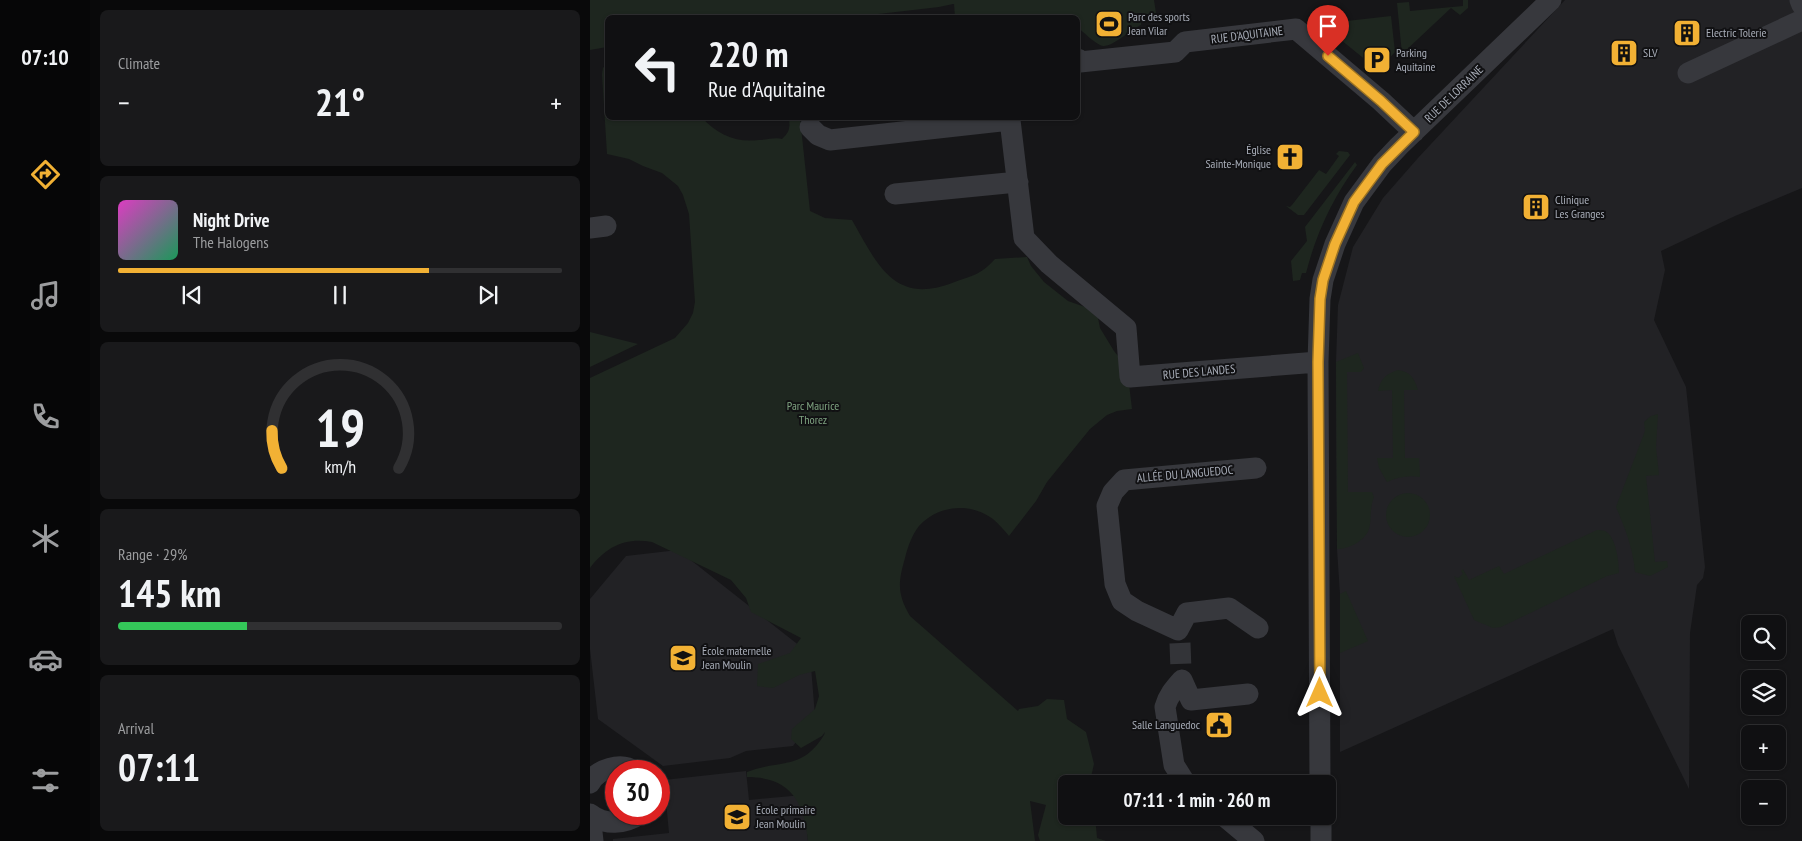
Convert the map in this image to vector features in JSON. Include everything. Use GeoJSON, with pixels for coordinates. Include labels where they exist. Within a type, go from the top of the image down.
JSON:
{"type":"FeatureCollection","features":[{"type":"Feature","properties":{"kind":"street","name":"RUE DE LORRAINE"},"geometry":{"type":"LineString","coordinates":[[1320,775],[1318,362],[1323,280],[1335,244],[1354,202],[1382,164],[1551,0]]}},
{"type":"Feature","properties":{"kind":"street"},"geometry":{"type":"LineString","coordinates":[[1800,0],[1802,5]]}},
{"type":"Feature","properties":{"kind":"street"},"geometry":{"type":"LineString","coordinates":[[1688,73],[1802,20]]}},
{"type":"Feature","properties":{"kind":"street","name":"RUE D'AQUITAINE"},"geometry":{"type":"LineString","coordinates":[[1080,62],[1175,52],[1184,42],[1296,29],[1381,101],[1414,132]]}},
{"type":"Feature","properties":{"kind":"street"},"geometry":{"type":"LineString","coordinates":[[810,127],[818,135],[830,140],[1010,120],[1018,182],[894,194]]}},
{"type":"Feature","properties":{"kind":"street","name":"RUE DES LANDES"},"geometry":{"type":"LineString","coordinates":[[1018,182],[1024,238],[1049,264],[1126,328],[1130,377],[1318,362]]}},
{"type":"Feature","properties":{"kind":"street","name":"ALLÉE DU LANGUEDOC"},"geometry":{"type":"LineString","coordinates":[[1256,468],[1124,480],[1113,492],[1107,506],[1115,584],[1122,601],[1179,636],[1187,613],[1229,608],[1258,628]]}},
{"type":"Feature","properties":{"kind":"street"},"geometry":{"type":"LineString","coordinates":[[1180,775],[1174,766],[1165,707],[1168,698],[1182,675],[1191,700],[1248,694]]}},
{"type":"Feature","properties":{"kind":"street"},"geometry":{"type":"LineString","coordinates":[[590,783],[599,773],[605,771]]}},
{"type":"Feature","properties":{"kind":"street"},"geometry":{"type":"LineString","coordinates":[[590,814],[605,822]]}},
{"type":"Feature","properties":{"kind":"street"},"geometry":{"type":"LineString","coordinates":[[590,814],[593,841]]}},
{"type":"Feature","properties":{"kind":"street"},"geometry":{"type":"LineString","coordinates":[[1235,825],[1254,841]]}},
{"type":"Feature","properties":{"kind":"street"},"geometry":{"type":"LineString","coordinates":[[1321,825],[1321,841]]}},
{"type":"Feature","properties":{"kind":"shaded area"},"geometry":{"type":"Polygon","coordinates":[[[1565,0],[1802,0],[1802,188],[1735,216],[1661,251],[1665,270],[1654,320],[1686,387],[1705,567],[1703,578],[1697,585],[1690,633],[1689,789],[1618,645],[1613,629],[1340,752],[1340,594],[1337,549],[1336,362],[1338,305],[1353,247],[1383,198],[1565,0]]]}},
{"type":"Feature","properties":{"kind":"shaded area","name":"École maternelle Jean Moulin"},"geometry":{"type":"Polygon","coordinates":[[[678,550],[810,654],[815,716],[793,746],[746,751],[730,758],[670,765],[670,760],[655,760],[598,719],[590,649],[590,599],[626,556],[678,550]]]}},
{"type":"Feature","properties":{"kind":"shaded area","name":"École primaire Jean Moulin"},"geometry":{"type":"Polygon","coordinates":[[[746,771],[749,800],[803,795],[808,841],[613,841],[613,839],[669,833],[670,779],[746,771]]]}},
{"type":"Feature","properties":{"kind":"green space","name":"Parc des sports Jean Vilar"},"geometry":{"type":"Polygon","coordinates":[[[590,0],[1154,0],[1156,13],[1143,15],[1141,13],[1141,25],[1109,45],[1104,46],[1094,41],[1080,30],[1080,15],[955,15],[954,4],[870,15],[605,15],[605,47],[590,50],[590,0]]]}},
{"type":"Feature","properties":{"kind":"green space"},"geometry":{"type":"Polygon","coordinates":[[[1463,0],[1468,0],[1468,8],[1460,15],[1451,8],[1402,54],[1397,3],[1409,2],[1410,11],[1463,6],[1463,0]]]}},
{"type":"Feature","properties":{"kind":"green space"},"geometry":{"type":"Polygon","coordinates":[[[1391,16],[1395,52],[1378,70],[1330,31],[1329,23],[1391,16]]]}},
{"type":"Feature","properties":{"kind":"green space","name":"Parc Maurice Thorez"},"geometry":{"type":"Polygon","coordinates":[[[605,66],[605,120],[704,120],[720,133],[734,139],[750,141],[782,139],[789,129],[789,120],[800,120],[810,211],[825,218],[852,220],[879,265],[901,284],[915,289],[932,288],[975,274],[985,269],[995,259],[1027,257],[1031,266],[1044,282],[1068,301],[1085,307],[1098,318],[1100,328],[1114,351],[1127,367],[1132,409],[1117,411],[1107,415],[1090,429],[1047,482],[1036,501],[1009,536],[993,519],[974,510],[954,508],[935,514],[927,519],[919,526],[912,537],[901,574],[900,588],[903,601],[910,616],[1018,711],[1019,709],[1038,706],[1047,699],[1064,700],[1067,719],[1086,732],[1094,764],[1091,775],[1058,775],[1058,825],[1096,825],[1097,838],[1106,841],[1040,841],[1038,835],[1046,805],[1030,801],[1035,841],[808,841],[803,815],[799,804],[792,794],[785,787],[775,782],[762,778],[747,777],[747,772],[799,759],[816,746],[824,735],[825,732],[822,736],[801,748],[791,739],[792,729],[815,709],[819,696],[815,671],[799,675],[773,688],[757,686],[758,664],[790,653],[801,638],[751,612],[746,598],[731,580],[652,542],[633,541],[617,545],[603,554],[590,568],[590,378],[675,338],[688,323],[693,313],[695,302],[689,214],[683,195],[678,186],[662,173],[629,159],[607,154],[602,74],[605,66]]]}},
{"type":"Feature","properties":{"kind":"green space"},"geometry":{"type":"Polygon","coordinates":[[[1339,151],[1348,152],[1350,155],[1304,215],[1298,215],[1286,206],[1290,207],[1292,205],[1319,170],[1326,174],[1339,156],[1336,154],[1339,151]]]}},
{"type":"Feature","properties":{"kind":"green space"},"geometry":{"type":"Polygon","coordinates":[[[1355,162],[1357,165],[1340,190],[1326,216],[1306,273],[1302,273],[1300,280],[1293,281],[1291,261],[1307,241],[1305,227],[1355,162]]]}},
{"type":"Feature","properties":{"kind":"green space"},"geometry":{"type":"Polygon","coordinates":[[[590,332],[638,344],[590,367],[590,332]]]}},
{"type":"Feature","properties":{"kind":"green space"},"geometry":{"type":"Polygon","coordinates":[[[1358,353],[1364,368],[1361,372],[1347,372],[1348,492],[1372,492],[1374,497],[1367,533],[1356,544],[1337,549],[1336,362],[1358,353]]]}},
{"type":"Feature","properties":{"kind":"green space"},"geometry":{"type":"Polygon","coordinates":[[[1398,370],[1406,372],[1411,376],[1418,390],[1404,390],[1405,458],[1419,458],[1420,477],[1403,477],[1387,482],[1379,468],[1377,458],[1393,458],[1392,390],[1378,391],[1385,377],[1398,370]]]}},
{"type":"Feature","properties":{"kind":"green space"},"geometry":{"type":"Polygon","coordinates":[[[1658,414],[1656,447],[1659,475],[1646,476],[1655,562],[1667,561],[1668,567],[1650,576],[1635,572],[1630,546],[1616,507],[1645,431],[1644,422],[1651,416],[1658,414]]]}},
{"type":"Feature","properties":{"kind":"green space"},"geometry":{"type":"Polygon","coordinates":[[[1404,493],[1412,493],[1424,499],[1430,515],[1424,531],[1412,537],[1404,537],[1392,531],[1386,519],[1386,511],[1392,499],[1404,493]]]}},
{"type":"Feature","properties":{"kind":"green space"},"geometry":{"type":"Polygon","coordinates":[[[1597,530],[1605,531],[1612,538],[1619,573],[1607,576],[1501,627],[1493,628],[1474,620],[1454,576],[1458,578],[1463,574],[1461,571],[1463,569],[1469,580],[1499,566],[1504,574],[1597,530]]]}},
{"type":"Feature","properties":{"kind":"green space"},"geometry":{"type":"Polygon","coordinates":[[[1346,591],[1368,641],[1340,653],[1340,594],[1346,591]]]}},
{"type":"Feature","properties":{"kind":"tunnel"},"geometry":{"type":"LineString","coordinates":[[1180,643],[1181,670]]}},
{"type":"Feature","properties":{"kind":"place","name":"Parc des sports Jean Vilar"},"geometry":{"type":"Point","coordinates":[1109,24]}},
{"type":"Feature","properties":{"kind":"place","name":"Electric Tolerie"},"geometry":{"type":"Point","coordinates":[1687,33]}},
{"type":"Feature","properties":{"kind":"place","name":"SLV"},"geometry":{"type":"Point","coordinates":[1624,53]}},
{"type":"Feature","properties":{"kind":"place","name":"Parking Aquitaine"},"geometry":{"type":"Point","coordinates":[1377,60]}},
{"type":"Feature","properties":{"kind":"place","name":"Église Sainte-Monique"},"geometry":{"type":"Point","coordinates":[1290,157]}},
{"type":"Feature","properties":{"kind":"place","name":"Clinique Les Granges"},"geometry":{"type":"Point","coordinates":[1536,207]}},
{"type":"Feature","properties":{"kind":"place","name":"École maternelle Jean Moulin"},"geometry":{"type":"Point","coordinates":[683,658]}},
{"type":"Feature","properties":{"kind":"place","name":"Salle Languedoc"},"geometry":{"type":"Point","coordinates":[1219,725]}},
{"type":"Feature","properties":{"kind":"place","name":"École primaire Jean Moulin"},"geometry":{"type":"Point","coordinates":[737,817]}},
{"type":"Feature","properties":{"kind":"route"},"geometry":{"type":"LineString","coordinates":[[1320,693],[1318,362],[1320,299],[1323,280],[1335,244],[1354,202],[1382,164],[1414,132],[1328,56]]}}]}
